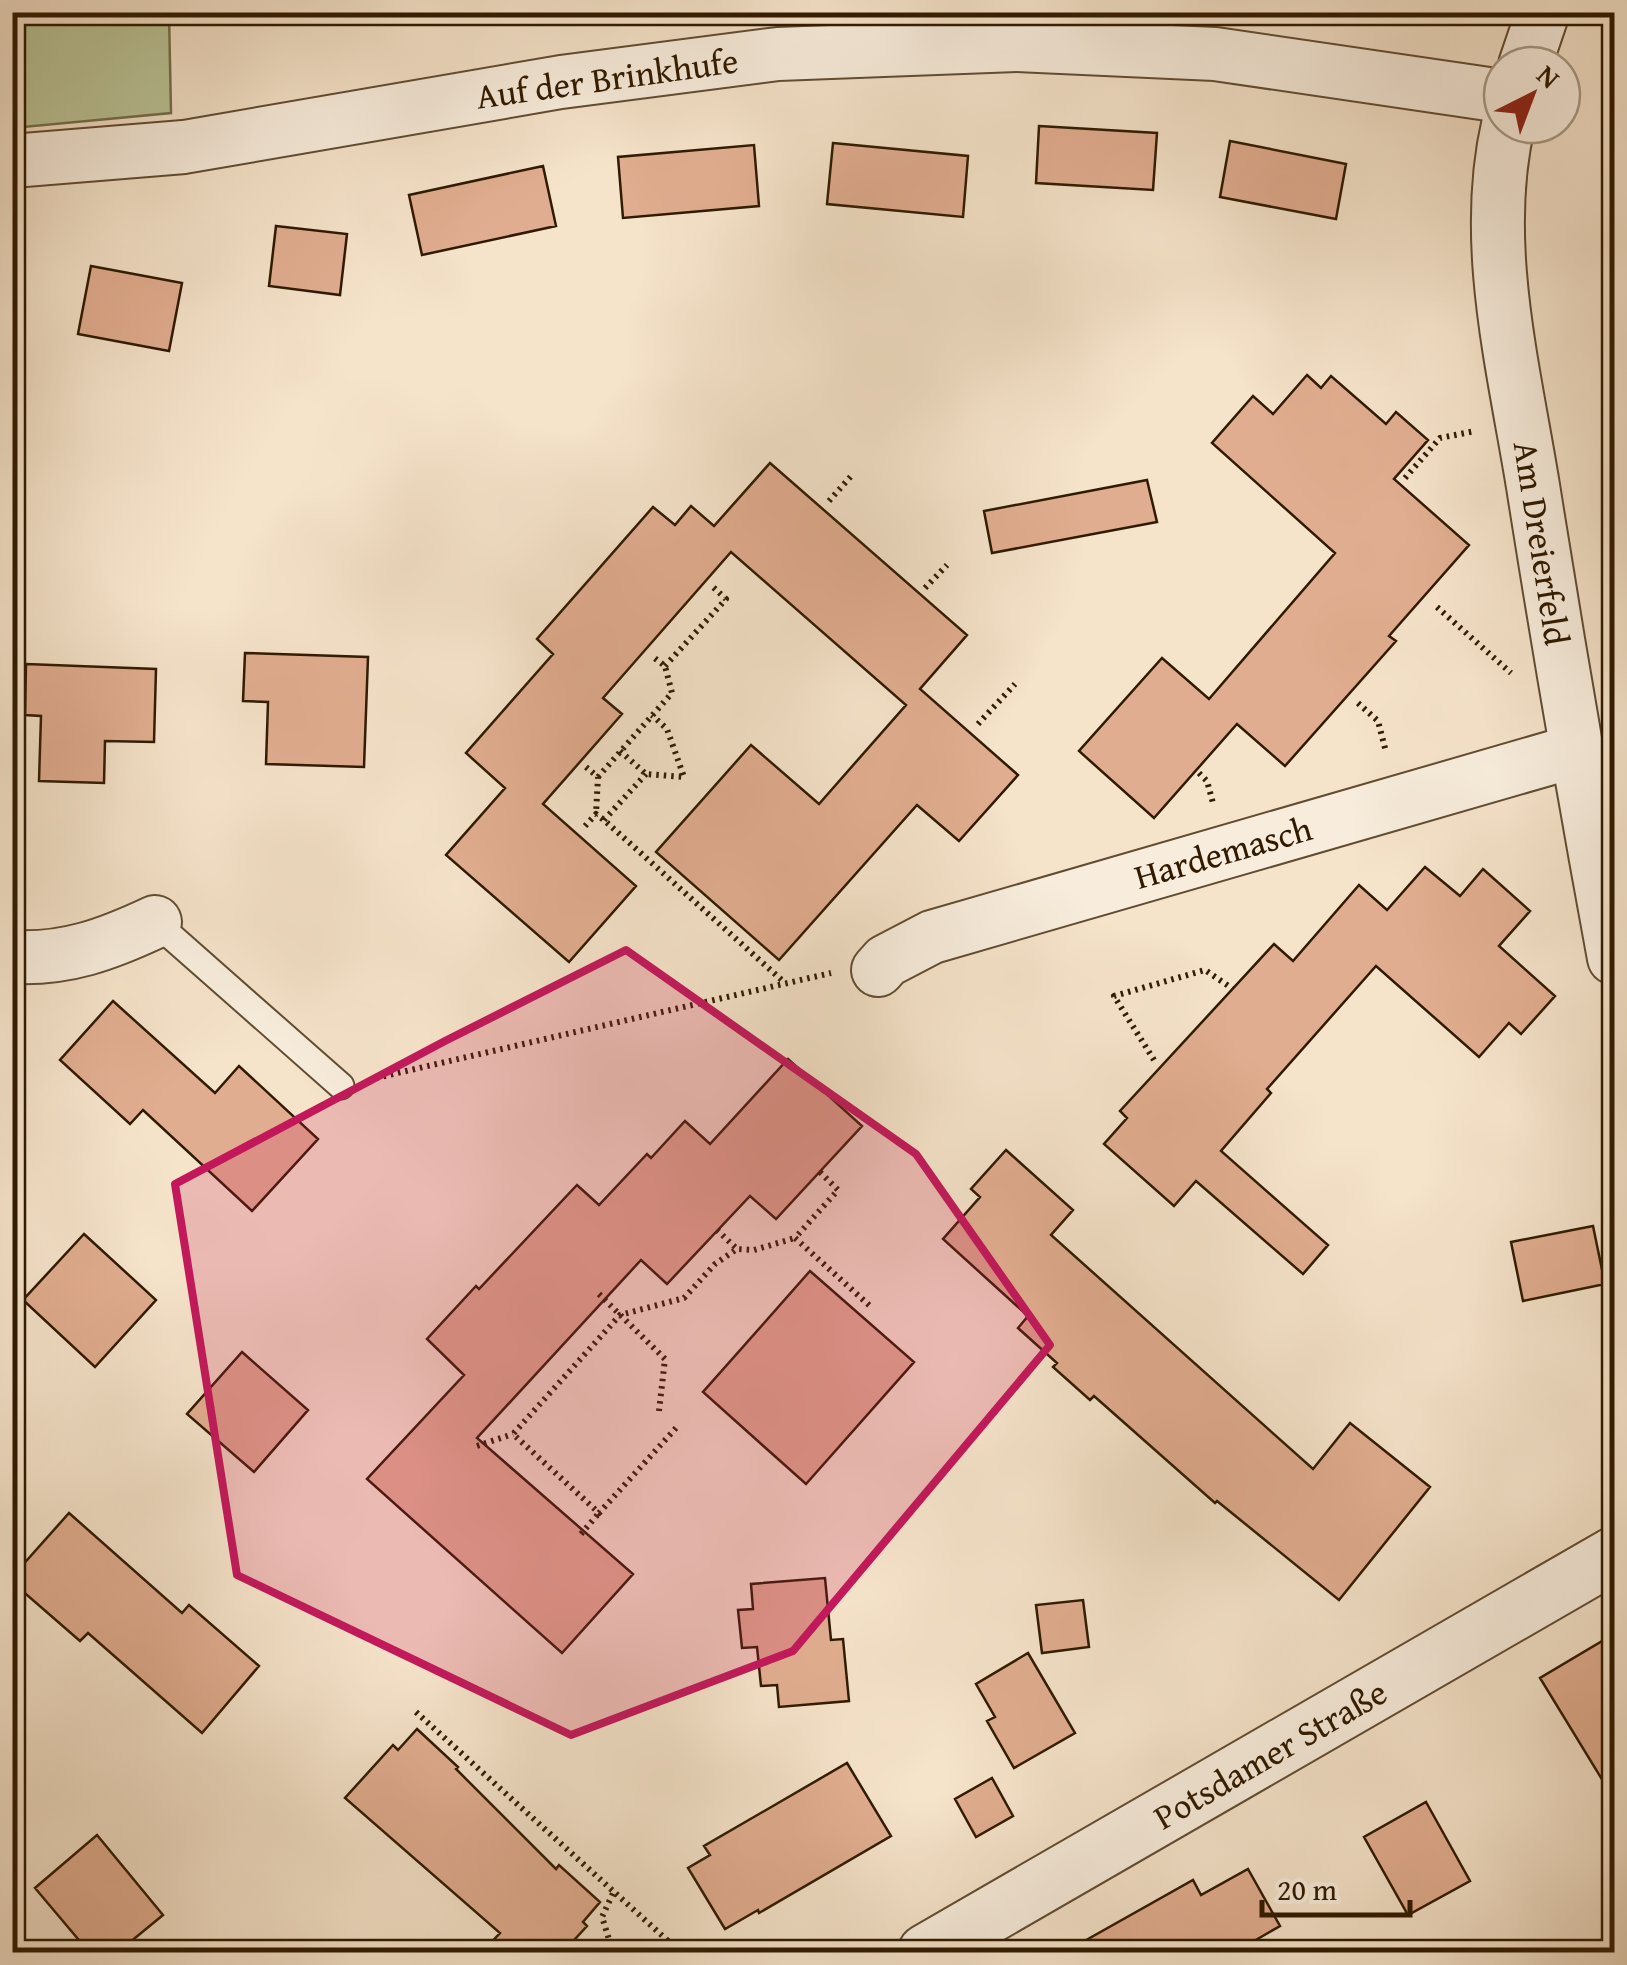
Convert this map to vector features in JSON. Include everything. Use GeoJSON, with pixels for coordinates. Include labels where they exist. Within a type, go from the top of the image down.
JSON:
{"type":"FeatureCollection","features":[{"type":"Feature","properties":{"kind":"street"},"geometry":{"type":"LineString","coordinates":[[1533,45],[1544,12]]}},
{"type":"Feature","properties":{"kind":"street","name":"Auf der Brinkhufe"},"geometry":{"type":"LineString","coordinates":[[12,161],[184,147],[561,82],[778,54],[1016,45],[1215,54],[1482,93]]}},
{"type":"Feature","properties":{"kind":"street","name":"Am Dreierfeld"},"geometry":{"type":"LineString","coordinates":[[1505,145],[1496,209],[1502,293],[1575,752],[1614,958]]}},
{"type":"Feature","properties":{"kind":"street","name":"Hardemasch"},"geometry":{"type":"LineString","coordinates":[[882,966],[932,937],[1575,752]]}},
{"type":"Feature","properties":{"kind":"street"},"geometry":{"type":"LineString","coordinates":[[12,958],[75,954],[155,922]]}},
{"type":"Feature","properties":{"kind":"street","name":"Potsdamer Straße"},"geometry":{"type":"LineString","coordinates":[[926,1952],[1614,1555]]}},
{"type":"Feature","properties":{"kind":"lane"},"geometry":{"type":"LineString","coordinates":[[155,922],[341,1086]]}},
{"type":"Feature","properties":{"kind":"path"},"geometry":{"type":"LineString","coordinates":[[1406,478],[1440,438],[1522,421]]}},
{"type":"Feature","properties":{"kind":"path"},"geometry":{"type":"LineString","coordinates":[[829,500],[852,475]]}},
{"type":"Feature","properties":{"kind":"path"},"geometry":{"type":"LineString","coordinates":[[925,588],[947,565]]}},
{"type":"Feature","properties":{"kind":"path"},"geometry":{"type":"LineString","coordinates":[[665,666],[726,599],[713,587]]}},
{"type":"Feature","properties":{"kind":"path"},"geometry":{"type":"LineString","coordinates":[[1437,607],[1511,673]]}},
{"type":"Feature","properties":{"kind":"path"},"geometry":{"type":"LineString","coordinates":[[585,826],[596,814],[598,777],[672,693],[665,666],[652,656]]}},
{"type":"Feature","properties":{"kind":"path"},"geometry":{"type":"LineString","coordinates":[[978,724],[1015,684]]}},
{"type":"Feature","properties":{"kind":"path"},"geometry":{"type":"LineString","coordinates":[[620,751],[646,774],[684,777],[667,728],[652,716]]}},
{"type":"Feature","properties":{"kind":"path"},"geometry":{"type":"LineString","coordinates":[[586,767],[598,777]]}},
{"type":"Feature","properties":{"kind":"path"},"geometry":{"type":"LineString","coordinates":[[604,820],[646,774]]}},
{"type":"Feature","properties":{"kind":"path"},"geometry":{"type":"LineString","coordinates":[[596,814],[786,984]]}},
{"type":"Feature","properties":{"kind":"path"},"geometry":{"type":"LineString","coordinates":[[341,1086],[786,984],[882,966]]}},
{"type":"Feature","properties":{"kind":"path"},"geometry":{"type":"LineString","coordinates":[[1154,1060],[1114,996],[1205,970],[1233,990]]}},
{"type":"Feature","properties":{"kind":"path"},"geometry":{"type":"LineString","coordinates":[[477,1446],[512,1434],[620,1315],[684,1298],[715,1264],[737,1249],[754,1250],[795,1238],[838,1190],[820,1172]]}},
{"type":"Feature","properties":{"kind":"path"},"geometry":{"type":"LineString","coordinates":[[717,1230],[737,1249]]}},
{"type":"Feature","properties":{"kind":"path"},"geometry":{"type":"LineString","coordinates":[[795,1238],[870,1306]]}},
{"type":"Feature","properties":{"kind":"path"},"geometry":{"type":"LineString","coordinates":[[598,1294],[666,1359],[658,1411]]}},
{"type":"Feature","properties":{"kind":"path"},"geometry":{"type":"LineString","coordinates":[[580,1534],[676,1428]]}},
{"type":"Feature","properties":{"kind":"path"},"geometry":{"type":"LineString","coordinates":[[512,1434],[599,1513]]}},
{"type":"Feature","properties":{"kind":"path"},"geometry":{"type":"LineString","coordinates":[[416,1712],[667,1940],[674,1952]]}},
{"type":"Feature","properties":{"kind":"path"},"geometry":{"type":"LineString","coordinates":[[613,1952],[602,1917],[614,1892]]}},
{"type":"Feature","properties":{"kind":"highlighted area"},"geometry":{"type":"Polygon","coordinates":[[[626,950],[916,1154],[1050,1345],[793,1651],[571,1735],[237,1575],[175,1184],[626,950]]]}},
{"type":"Feature","properties":{"kind":"green space"},"geometry":{"type":"Polygon","coordinates":[[[13,12],[169,13],[171,113],[13,128],[13,12]]]}},
{"type":"Feature","properties":{"kind":"building"},"geometry":{"type":"Polygon","coordinates":[[[1039,126],[1157,133],[1153,190],[1036,183],[1039,126]]]}},
{"type":"Feature","properties":{"kind":"building"},"geometry":{"type":"Polygon","coordinates":[[[1230,141],[1346,164],[1336,219],[1220,197],[1230,141]]]}},
{"type":"Feature","properties":{"kind":"building"},"geometry":{"type":"Polygon","coordinates":[[[833,143],[968,156],[963,217],[827,204],[833,143]]]}},
{"type":"Feature","properties":{"kind":"building"},"geometry":{"type":"Polygon","coordinates":[[[754,145],[759,206],[623,218],[618,157],[754,145]]]}},
{"type":"Feature","properties":{"kind":"building"},"geometry":{"type":"Polygon","coordinates":[[[543,166],[556,226],[422,255],[409,195],[543,166]]]}},
{"type":"Feature","properties":{"kind":"building"},"geometry":{"type":"Polygon","coordinates":[[[276,226],[347,234],[340,295],[269,286],[276,226]]]}},
{"type":"Feature","properties":{"kind":"building"},"geometry":{"type":"Polygon","coordinates":[[[91,266],[182,283],[169,351],[78,334],[91,266]]]}},
{"type":"Feature","properties":{"kind":"building"},"geometry":{"type":"Polygon","coordinates":[[[1307,375],[1321,388],[1331,376],[1386,424],[1396,412],[1428,440],[1394,479],[1469,545],[1389,636],[1396,641],[1285,766],[1237,724],[1154,818],[1079,751],[1162,658],[1209,699],[1335,553],[1212,443],[1253,396],[1273,414],[1307,375]]]}},
{"type":"Feature","properties":{"kind":"building"},"geometry":{"type":"Polygon","coordinates":[[[770,463],[967,635],[920,689],[1018,775],[959,841],[917,805],[779,960],[656,852],[751,745],[819,804],[906,705],[731,552],[603,698],[622,714],[543,804],[636,886],[569,962],[446,855],[505,788],[466,753],[553,654],[537,639],[653,507],[675,525],[691,506],[714,526],[770,463]]]}},
{"type":"Feature","properties":{"kind":"building"},"geometry":{"type":"Polygon","coordinates":[[[1147,480],[1157,522],[992,553],[984,511],[1147,480]]]}},
{"type":"Feature","properties":{"kind":"building"},"geometry":{"type":"Polygon","coordinates":[[[245,653],[368,657],[364,767],[266,764],[268,702],[243,701],[245,653]]]}},
{"type":"Feature","properties":{"kind":"building"},"geometry":{"type":"Polygon","coordinates":[[[26,664],[156,669],[154,742],[105,741],[104,783],[39,781],[41,716],[25,715],[26,664]]]}},
{"type":"Feature","properties":{"kind":"building"},"geometry":{"type":"Polygon","coordinates":[[[1425,867],[1460,896],[1483,869],[1530,911],[1499,946],[1555,996],[1521,1034],[1509,1023],[1479,1057],[1376,966],[1267,1089],[1271,1093],[1221,1151],[1328,1245],[1303,1274],[1196,1181],[1174,1206],[1104,1144],[1127,1118],[1120,1111],[1274,944],[1293,961],[1359,885],[1387,910],[1425,867]]]}},
{"type":"Feature","properties":{"kind":"building"},"geometry":{"type":"Polygon","coordinates":[[[113,1001],[215,1093],[239,1066],[318,1139],[252,1211],[143,1110],[130,1124],[60,1060],[113,1001]]]}},
{"type":"Feature","properties":{"kind":"building"},"geometry":{"type":"Polygon","coordinates":[[[788,1059],[862,1126],[776,1219],[750,1196],[667,1284],[641,1260],[477,1438],[633,1574],[562,1653],[367,1479],[464,1375],[427,1339],[577,1185],[599,1205],[685,1121],[710,1144],[788,1059]]]}},
{"type":"Feature","properties":{"kind":"building"},"geometry":{"type":"Polygon","coordinates":[[[1006,1150],[1073,1210],[1051,1235],[1313,1469],[1350,1423],[1430,1487],[1339,1600],[1215,1503],[1094,1396],[1090,1400],[1053,1367],[1057,1363],[1018,1328],[1028,1316],[943,1239],[980,1197],[971,1189],[1006,1150]]]}},
{"type":"Feature","properties":{"kind":"building"},"geometry":{"type":"Polygon","coordinates":[[[1593,1226],[1605,1284],[1523,1301],[1511,1242],[1593,1226]]]}},
{"type":"Feature","properties":{"kind":"building"},"geometry":{"type":"Polygon","coordinates":[[[84,1234],[156,1300],[95,1367],[23,1300],[84,1234]]]}},
{"type":"Feature","properties":{"kind":"building"},"geometry":{"type":"Polygon","coordinates":[[[810,1271],[914,1362],[806,1484],[703,1392],[810,1271]]]}},
{"type":"Feature","properties":{"kind":"building"},"geometry":{"type":"Polygon","coordinates":[[[242,1352],[308,1410],[254,1472],[187,1414],[242,1352]]]}},
{"type":"Feature","properties":{"kind":"building"},"geometry":{"type":"Polygon","coordinates":[[[69,1513],[182,1613],[189,1605],[259,1666],[202,1733],[88,1633],[80,1641],[12,1582],[12,1577],[69,1513]]]}},
{"type":"Feature","properties":{"kind":"building"},"geometry":{"type":"Polygon","coordinates":[[[825,1578],[831,1640],[843,1639],[849,1701],[779,1707],[777,1685],[761,1686],[757,1647],[742,1648],[738,1610],[753,1609],[751,1584],[825,1578]]]}},
{"type":"Feature","properties":{"kind":"building"},"geometry":{"type":"Polygon","coordinates":[[[1083,1600],[1089,1647],[1042,1653],[1036,1605],[1083,1600]]]}},
{"type":"Feature","properties":{"kind":"building"},"geometry":{"type":"Polygon","coordinates":[[[1614,1634],[1614,1799],[1540,1678],[1614,1634]]]}},
{"type":"Feature","properties":{"kind":"building"},"geometry":{"type":"Polygon","coordinates":[[[1028,1653],[1075,1733],[1014,1768],[987,1721],[995,1717],[976,1684],[1028,1653]]]}},
{"type":"Feature","properties":{"kind":"building"},"geometry":{"type":"Polygon","coordinates":[[[417,1729],[556,1869],[559,1865],[600,1902],[583,1922],[587,1926],[563,1952],[482,1952],[500,1933],[345,1798],[393,1745],[398,1750],[417,1729]]]}},
{"type":"Feature","properties":{"kind":"building"},"geometry":{"type":"Polygon","coordinates":[[[847,1763],[891,1836],[725,1929],[688,1868],[710,1855],[704,1846],[847,1763]]]}},
{"type":"Feature","properties":{"kind":"building"},"geometry":{"type":"Polygon","coordinates":[[[992,1778],[1013,1816],[976,1837],[955,1799],[992,1778]]]}},
{"type":"Feature","properties":{"kind":"building"},"geometry":{"type":"Polygon","coordinates":[[[1426,1802],[1470,1881],[1408,1915],[1364,1837],[1426,1802]]]}},
{"type":"Feature","properties":{"kind":"building"},"geometry":{"type":"Polygon","coordinates":[[[97,1835],[163,1915],[118,1952],[89,1952],[35,1888],[97,1835]]]}},
{"type":"Feature","properties":{"kind":"building"},"geometry":{"type":"Polygon","coordinates":[[[1248,1869],[1280,1926],[1235,1952],[1065,1952],[1193,1880],[1201,1895],[1248,1869]]]}}]}
